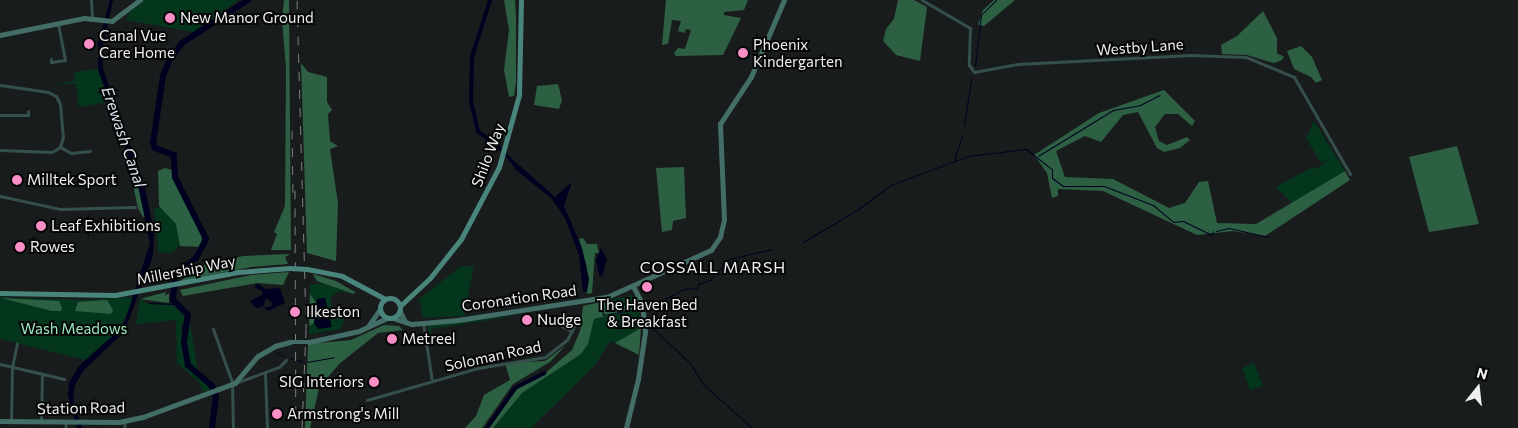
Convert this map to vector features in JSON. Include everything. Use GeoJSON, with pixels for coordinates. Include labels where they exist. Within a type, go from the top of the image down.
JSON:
{"type":"FeatureCollection","features":[{"type":"Feature","properties":{"kind":"main road","name":"Shilo Way"},"geometry":{"type":"LineString","coordinates":[[390,318],[412,293],[430,278],[461,239],[499,167],[519,95],[521,0]]}},
{"type":"Feature","properties":{"kind":"main road","name":"Millership Way"},"geometry":{"type":"LineString","coordinates":[[0,293],[82,297],[128,294],[179,286],[238,272],[290,268],[307,269],[342,276],[385,300]]}},
{"type":"Feature","properties":{"kind":"main road","name":"Millership Way"},"geometry":{"type":"LineString","coordinates":[[372,293],[380,308],[390,318]]}},
{"type":"Feature","properties":{"kind":"main road","name":"Shilo Way"},"geometry":{"type":"LineString","coordinates":[[385,300],[412,293]]}},
{"type":"Feature","properties":{"kind":"main road"},"geometry":{"type":"LineString","coordinates":[[393,298],[400,308]]}},
{"type":"Feature","properties":{"kind":"main road"},"geometry":{"type":"LineString","coordinates":[[380,308],[385,300]]}},
{"type":"Feature","properties":{"kind":"street"},"geometry":{"type":"LineString","coordinates":[[91,0],[92,18]]}},
{"type":"Feature","properties":{"kind":"street"},"geometry":{"type":"LineString","coordinates":[[0,35],[92,18],[112,21],[140,0]]}},
{"type":"Feature","properties":{"kind":"street","name":"Coronation Road"},"geometry":{"type":"LineString","coordinates":[[390,318],[406,323],[423,323],[607,297],[705,255],[717,242],[723,227],[725,208],[720,124],[751,76],[784,0]]}},
{"type":"Feature","properties":{"kind":"street","name":"Westby Lane"},"geometry":{"type":"LineString","coordinates":[[922,0],[970,28],[969,65],[974,72],[1018,64],[1191,55],[1246,57],[1294,77],[1350,174]]}},
{"type":"Feature","properties":{"kind":"street"},"geometry":{"type":"LineString","coordinates":[[51,59],[51,62],[65,61],[58,24]]}},
{"type":"Feature","properties":{"kind":"street"},"geometry":{"type":"LineString","coordinates":[[0,85],[48,92],[56,96],[60,104],[63,137],[60,147]]}},
{"type":"Feature","properties":{"kind":"street"},"geometry":{"type":"LineString","coordinates":[[0,115],[28,115],[28,111]]}},
{"type":"Feature","properties":{"kind":"street"},"geometry":{"type":"LineString","coordinates":[[0,150],[47,152],[60,147],[71,153],[90,151]]}},
{"type":"Feature","properties":{"kind":"street"},"geometry":{"type":"LineString","coordinates":[[0,196],[54,208],[135,206]]}},
{"type":"Feature","properties":{"kind":"street"},"geometry":{"type":"LineString","coordinates":[[626,428],[638,380],[645,332],[642,304],[633,286]]}},
{"type":"Feature","properties":{"kind":"street"},"geometry":{"type":"LineString","coordinates":[[366,328],[380,308]]}},
{"type":"Feature","properties":{"kind":"street"},"geometry":{"type":"LineString","coordinates":[[400,308],[406,323]]}},
{"type":"Feature","properties":{"kind":"street"},"geometry":{"type":"LineString","coordinates":[[234,384],[261,353],[275,346],[290,342],[309,342],[366,328],[390,318]]}},
{"type":"Feature","properties":{"kind":"street","name":"Soloman Road"},"geometry":{"type":"LineString","coordinates":[[423,323],[432,381]]}},
{"type":"Feature","properties":{"kind":"street","name":"Soloman Road"},"geometry":{"type":"LineString","coordinates":[[367,400],[496,364],[545,357],[559,349],[572,332],[574,326]]}},
{"type":"Feature","properties":{"kind":"street"},"geometry":{"type":"LineString","coordinates":[[563,327],[572,332]]}},
{"type":"Feature","properties":{"kind":"street"},"geometry":{"type":"LineString","coordinates":[[213,330],[234,384],[232,428]]}},
{"type":"Feature","properties":{"kind":"street"},"geometry":{"type":"LineString","coordinates":[[12,422],[12,367],[17,344]]}},
{"type":"Feature","properties":{"kind":"street"},"geometry":{"type":"LineString","coordinates":[[234,384],[265,373],[286,360]]}},
{"type":"Feature","properties":{"kind":"street"},"geometry":{"type":"LineString","coordinates":[[0,364],[64,379]]}},
{"type":"Feature","properties":{"kind":"street"},"geometry":{"type":"LineString","coordinates":[[265,373],[267,428]]}},
{"type":"Feature","properties":{"kind":"street"},"geometry":{"type":"LineString","coordinates":[[41,422],[42,374]]}},
{"type":"Feature","properties":{"kind":"street","name":"Station Road"},"geometry":{"type":"LineString","coordinates":[[0,421],[125,421],[162,411],[234,384]]}},
{"type":"Feature","properties":{"kind":"street"},"geometry":{"type":"LineString","coordinates":[[124,428],[125,421]]}},
{"type":"Feature","properties":{"kind":"street"},"geometry":{"type":"LineString","coordinates":[[65,422],[66,428]]}},
{"type":"Feature","properties":{"kind":"green space","name":"New Manor Ground"},"geometry":{"type":"Polygon","coordinates":[[[145,0],[239,0],[193,32],[126,20],[129,13],[145,0]]]}},
{"type":"Feature","properties":{"kind":"green space"},"geometry":{"type":"Polygon","coordinates":[[[284,0],[289,0],[291,250],[271,250],[277,234],[274,232],[285,206],[286,69],[282,19],[284,0]]]}},
{"type":"Feature","properties":{"kind":"green space"},"geometry":{"type":"Polygon","coordinates":[[[504,0],[515,0],[516,16],[516,82],[514,96],[509,97],[504,70],[509,30],[504,0]]]}},
{"type":"Feature","properties":{"kind":"green space"},"geometry":{"type":"Polygon","coordinates":[[[666,0],[748,0],[744,10],[724,12],[724,15],[741,18],[723,55],[676,56],[674,53],[678,48],[685,49],[691,30],[686,29],[684,33],[678,31],[681,21],[672,20],[668,44],[662,45],[666,0]]]}},
{"type":"Feature","properties":{"kind":"green space"},"geometry":{"type":"Polygon","coordinates":[[[898,0],[914,0],[927,7],[920,61],[896,55],[883,41],[886,29],[894,19],[898,0]]]}},
{"type":"Feature","properties":{"kind":"green space"},"geometry":{"type":"Polygon","coordinates":[[[994,0],[1015,0],[984,26],[978,25],[983,10],[994,0]]]}},
{"type":"Feature","properties":{"kind":"green space"},"geometry":{"type":"Polygon","coordinates":[[[1263,11],[1277,38],[1277,54],[1284,56],[1282,60],[1274,63],[1247,55],[1222,54],[1221,45],[1237,36],[1263,11]]]}},
{"type":"Feature","properties":{"kind":"green space"},"geometry":{"type":"Polygon","coordinates":[[[1301,46],[1312,57],[1322,80],[1316,83],[1311,77],[1294,69],[1287,51],[1301,46]]]}},
{"type":"Feature","properties":{"kind":"green space"},"geometry":{"type":"Polygon","coordinates":[[[301,63],[308,72],[327,77],[327,102],[332,110],[328,114],[330,141],[338,146],[330,149],[338,203],[336,261],[307,253],[301,63]]]}},
{"type":"Feature","properties":{"kind":"green space"},"geometry":{"type":"Polygon","coordinates":[[[98,69],[109,102],[79,107],[76,84],[56,84],[75,81],[74,72],[98,69]]]}},
{"type":"Feature","properties":{"kind":"green space"},"geometry":{"type":"Polygon","coordinates":[[[558,84],[562,100],[559,109],[534,105],[537,86],[558,84]]]}},
{"type":"Feature","properties":{"kind":"green space"},"geometry":{"type":"Polygon","coordinates":[[[1164,90],[1195,121],[1192,126],[1178,114],[1165,114],[1155,127],[1159,141],[1167,145],[1187,137],[1190,140],[1180,148],[1164,152],[1157,148],[1138,112],[1123,115],[1101,142],[1085,136],[1056,151],[1065,177],[1113,179],[1169,208],[1185,203],[1199,182],[1208,181],[1217,223],[1256,224],[1345,171],[1350,180],[1265,236],[1233,231],[1197,235],[1103,191],[1058,189],[1058,196],[1052,198],[1047,173],[1034,155],[1099,113],[1164,90]]]}},
{"type":"Feature","properties":{"kind":"green space"},"geometry":{"type":"Polygon","coordinates":[[[1314,121],[1345,171],[1293,204],[1276,187],[1312,167],[1316,169],[1331,158],[1321,163],[1306,138],[1314,121]]]}},
{"type":"Feature","properties":{"kind":"green space"},"geometry":{"type":"Polygon","coordinates":[[[1457,146],[1479,224],[1429,232],[1409,157],[1457,146]]]}},
{"type":"Feature","properties":{"kind":"green space"},"geometry":{"type":"Polygon","coordinates":[[[122,156],[128,157],[134,170],[146,217],[143,217],[138,208],[131,176],[122,156]]]}},
{"type":"Feature","properties":{"kind":"green space"},"geometry":{"type":"Polygon","coordinates":[[[684,167],[686,218],[673,221],[672,230],[662,232],[656,168],[684,167]]]}},
{"type":"Feature","properties":{"kind":"green space"},"geometry":{"type":"Polygon","coordinates":[[[165,168],[172,170],[202,236],[201,247],[180,246],[176,224],[159,206],[158,171],[165,168]]]}},
{"type":"Feature","properties":{"kind":"green space"},"geometry":{"type":"Polygon","coordinates":[[[166,207],[175,215],[186,238],[173,252],[159,253],[154,209],[166,207]]]}},
{"type":"Feature","properties":{"kind":"green space"},"geometry":{"type":"Polygon","coordinates":[[[583,238],[587,244],[597,244],[599,253],[595,253],[592,293],[587,294],[587,268],[579,239],[583,238]]]}},
{"type":"Feature","properties":{"kind":"green space"},"geometry":{"type":"Polygon","coordinates":[[[290,254],[285,257],[288,264],[251,267],[180,281],[192,273],[195,267],[243,256],[290,254]]]}},
{"type":"Feature","properties":{"kind":"green space"},"geometry":{"type":"Polygon","coordinates":[[[461,266],[474,266],[464,316],[423,318],[419,299],[461,266]]]}},
{"type":"Feature","properties":{"kind":"green space"},"geometry":{"type":"Polygon","coordinates":[[[289,272],[283,285],[257,283],[183,296],[180,290],[251,275],[289,272]]]}},
{"type":"Feature","properties":{"kind":"green space"},"geometry":{"type":"Polygon","coordinates":[[[313,274],[336,281],[355,292],[354,294],[317,281],[313,274]]]}},
{"type":"Feature","properties":{"kind":"green space"},"geometry":{"type":"Polygon","coordinates":[[[323,283],[354,294],[339,291],[331,297],[331,313],[345,317],[341,329],[309,334],[310,285],[323,283]]]}},
{"type":"Feature","properties":{"kind":"green space"},"geometry":{"type":"Polygon","coordinates":[[[166,292],[165,296],[169,293],[169,303],[140,299],[166,292]]]}},
{"type":"Feature","properties":{"kind":"green space"},"geometry":{"type":"Polygon","coordinates":[[[310,294],[317,304],[314,323],[309,326],[310,294]]]}},
{"type":"Feature","properties":{"kind":"green space"},"geometry":{"type":"Polygon","coordinates":[[[632,295],[638,303],[607,309],[605,301],[632,295]]]}},
{"type":"Feature","properties":{"kind":"green space","name":"Wash Meadows"},"geometry":{"type":"Polygon","coordinates":[[[0,297],[83,300],[135,297],[118,331],[85,360],[0,339],[0,297]]]}},
{"type":"Feature","properties":{"kind":"green space"},"geometry":{"type":"Polygon","coordinates":[[[1,298],[59,301],[62,308],[61,311],[52,311],[1,298]]]}},
{"type":"Feature","properties":{"kind":"green space"},"geometry":{"type":"Polygon","coordinates":[[[140,299],[148,304],[173,305],[186,316],[181,328],[184,357],[193,372],[212,389],[203,392],[200,383],[177,363],[176,320],[136,324],[140,299]]]}},
{"type":"Feature","properties":{"kind":"green space"},"geometry":{"type":"Polygon","coordinates":[[[107,300],[113,310],[111,314],[75,311],[78,302],[107,300]]]}},
{"type":"Feature","properties":{"kind":"green space"},"geometry":{"type":"Polygon","coordinates":[[[605,301],[608,309],[638,303],[639,309],[594,319],[588,344],[581,354],[522,393],[493,428],[489,428],[518,388],[543,375],[572,350],[580,331],[583,306],[605,301]]]}},
{"type":"Feature","properties":{"kind":"green space"},"geometry":{"type":"Polygon","coordinates":[[[639,309],[641,328],[615,343],[610,341],[595,365],[531,428],[493,428],[522,393],[581,354],[588,344],[594,319],[639,309]]]}},
{"type":"Feature","properties":{"kind":"green space"},"geometry":{"type":"Polygon","coordinates":[[[534,313],[431,329],[433,342],[428,339],[428,326],[534,313]]]}},
{"type":"Feature","properties":{"kind":"green space"},"geometry":{"type":"Polygon","coordinates":[[[188,323],[190,324],[198,371],[189,363],[186,342],[188,323]]]}},
{"type":"Feature","properties":{"kind":"green space"},"geometry":{"type":"Polygon","coordinates":[[[384,325],[399,326],[403,330],[378,333],[339,364],[319,388],[310,428],[305,428],[308,344],[351,340],[384,325]]]}},
{"type":"Feature","properties":{"kind":"green space"},"geometry":{"type":"Polygon","coordinates":[[[641,328],[639,355],[615,343],[641,328]]]}},
{"type":"Feature","properties":{"kind":"green space"},"geometry":{"type":"Polygon","coordinates":[[[566,345],[550,362],[513,384],[482,428],[465,428],[476,416],[484,395],[510,380],[505,363],[545,361],[566,345]]]}},
{"type":"Feature","properties":{"kind":"green space"},"geometry":{"type":"Polygon","coordinates":[[[1254,363],[1263,386],[1250,390],[1242,368],[1254,363]]]}},
{"type":"Feature","properties":{"kind":"water","name":"Erewash Canal"},"geometry":{"type":"Polygon","coordinates":[[[110,0],[113,0],[102,50],[103,69],[144,183],[154,232],[153,256],[124,332],[83,371],[75,385],[73,398],[82,428],[77,428],[68,395],[69,383],[79,366],[118,331],[125,321],[150,243],[137,181],[98,69],[98,43],[110,0]]]}},
{"type":"Feature","properties":{"kind":"water"},"geometry":{"type":"Polygon","coordinates":[[[500,148],[555,197],[572,182],[564,206],[582,248],[589,279],[587,292],[583,291],[579,255],[565,218],[551,198],[516,170],[500,148]]]}},
{"type":"Feature","properties":{"kind":"water"},"geometry":{"type":"Polygon","coordinates":[[[601,248],[607,259],[602,277],[599,275],[596,260],[601,248]]]}},
{"type":"Feature","properties":{"kind":"water"},"geometry":{"type":"Polygon","coordinates":[[[258,284],[266,289],[280,288],[285,303],[268,311],[264,307],[270,307],[273,303],[266,298],[263,307],[256,308],[250,301],[262,295],[262,291],[254,287],[258,284]]]}},
{"type":"Feature","properties":{"kind":"water"},"geometry":{"type":"Polygon","coordinates":[[[325,298],[332,327],[318,329],[314,323],[317,299],[325,298]]]}},
{"type":"Feature","properties":{"kind":"waterway"},"geometry":{"type":"LineString","coordinates":[[212,428],[216,396],[212,386],[188,365],[184,342],[188,315],[173,300],[175,275],[196,258],[206,239],[175,177],[174,155],[155,148],[153,143],[163,76],[170,59],[182,43],[248,0]]}},
{"type":"Feature","properties":{"kind":"waterway"},"geometry":{"type":"LineString","coordinates":[[490,0],[472,57],[471,101],[478,131],[500,149]]}},
{"type":"Feature","properties":{"kind":"waterway"},"geometry":{"type":"LineString","coordinates":[[975,66],[981,15],[996,0]]}},
{"type":"Feature","properties":{"kind":"waterway"},"geometry":{"type":"LineString","coordinates":[[964,125],[971,79]]}},
{"type":"Feature","properties":{"kind":"waterway"},"geometry":{"type":"LineString","coordinates":[[1038,156],[1113,110],[1140,105],[1160,95]]}},
{"type":"Feature","properties":{"kind":"waterway"},"geometry":{"type":"LineString","coordinates":[[954,161],[962,135]]}},
{"type":"Feature","properties":{"kind":"waterway"},"geometry":{"type":"LineString","coordinates":[[803,242],[857,210],[891,185],[968,156],[1026,149],[1052,169],[1052,178],[1063,186],[1104,186],[1153,205],[1173,222],[1183,221],[1212,235],[1213,231]]}},
{"type":"Feature","properties":{"kind":"waterway"},"geometry":{"type":"LineString","coordinates":[[1216,231],[1229,228],[1267,237]]}},
{"type":"Feature","properties":{"kind":"waterway"},"geometry":{"type":"LineString","coordinates":[[648,308],[684,289],[697,288],[698,284],[710,280],[729,259],[772,249]]}},
{"type":"Feature","properties":{"kind":"waterway"},"geometry":{"type":"LineString","coordinates":[[148,303],[176,304]]}},
{"type":"Feature","properties":{"kind":"waterway"},"geometry":{"type":"LineString","coordinates":[[601,304],[603,315],[638,309]]}},
{"type":"Feature","properties":{"kind":"waterway"},"geometry":{"type":"LineString","coordinates":[[650,326],[690,363],[703,384],[752,428]]}},
{"type":"Feature","properties":{"kind":"waterway"},"geometry":{"type":"LineString","coordinates":[[182,327],[185,330]]}},
{"type":"Feature","properties":{"kind":"waterway"},"geometry":{"type":"LineString","coordinates":[[277,353],[284,356]]}},
{"type":"Feature","properties":{"kind":"waterway"},"geometry":{"type":"LineString","coordinates":[[307,362],[334,357]]}},
{"type":"Feature","properties":{"kind":"waterway"},"geometry":{"type":"LineString","coordinates":[[297,360],[303,362]]}},
{"type":"Feature","properties":{"kind":"waterway"},"geometry":{"type":"LineString","coordinates":[[487,428],[515,388],[544,373]]}},
{"type":"Feature","properties":{"kind":"railway"},"geometry":{"type":"LineString","coordinates":[[297,0],[306,329],[302,428]]}},
{"type":"Feature","properties":{"kind":"railway"},"geometry":{"type":"LineString","coordinates":[[292,130],[293,197]]}},
{"type":"Feature","properties":{"kind":"railway"},"geometry":{"type":"LineString","coordinates":[[295,190],[296,420]]}},
{"type":"Feature","properties":{"kind":"place","name":"New Manor Ground"},"geometry":{"type":"Point","coordinates":[170,18]}},
{"type":"Feature","properties":{"kind":"place","name":"Canal Vue Care Home"},"geometry":{"type":"Point","coordinates":[89,44]}},
{"type":"Feature","properties":{"kind":"place","name":"Phoenix Kindergarten"},"geometry":{"type":"Point","coordinates":[743,53]}},
{"type":"Feature","properties":{"kind":"place","name":"Milltek Sport"},"geometry":{"type":"Point","coordinates":[17,180]}},
{"type":"Feature","properties":{"kind":"place","name":"Leaf Exhibitions"},"geometry":{"type":"Point","coordinates":[41,226]}},
{"type":"Feature","properties":{"kind":"place","name":"Rowes"},"geometry":{"type":"Point","coordinates":[20,247]}},
{"type":"Feature","properties":{"kind":"place","name":"The Haven Bed & Breakfast"},"geometry":{"type":"Point","coordinates":[647,287]}},
{"type":"Feature","properties":{"kind":"place","name":"Ilkeston"},"geometry":{"type":"Point","coordinates":[295,312]}},
{"type":"Feature","properties":{"kind":"place","name":"Nudge"},"geometry":{"type":"Point","coordinates":[527,320]}},
{"type":"Feature","properties":{"kind":"place","name":"Metreel"},"geometry":{"type":"Point","coordinates":[392,339]}},
{"type":"Feature","properties":{"kind":"place","name":"SIG Interiors"},"geometry":{"type":"Point","coordinates":[374,382]}},
{"type":"Feature","properties":{"kind":"place","name":"Armstrong's Mill"},"geometry":{"type":"Point","coordinates":[277,414]}},
{"type":"Feature","properties":{"kind":"district","name":"COSSALL MARSH"},"geometry":{"type":"Point","coordinates":[713,267]}}]}
